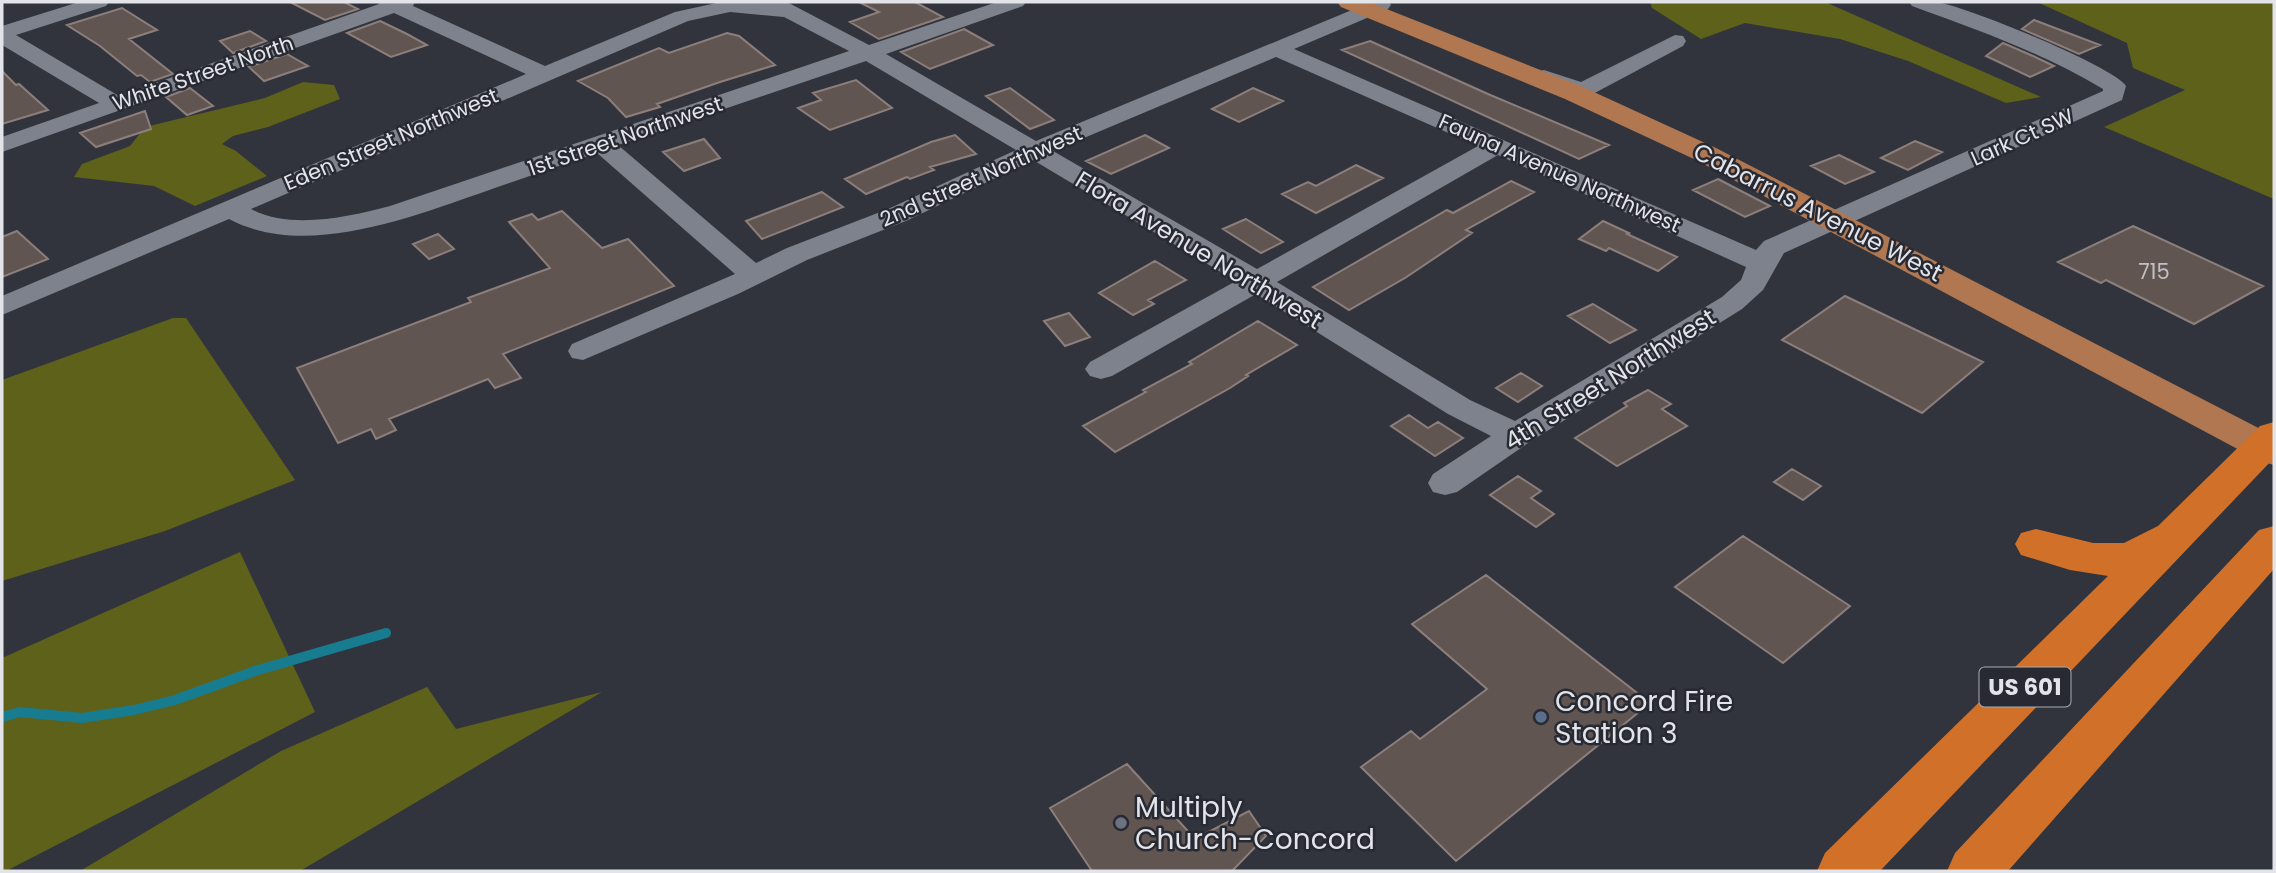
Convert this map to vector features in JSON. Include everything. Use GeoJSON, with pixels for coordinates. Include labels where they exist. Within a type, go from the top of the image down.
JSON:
{"type":"FeatureCollection","features":[{"type":"Feature","properties":{"kind":"highway","name":"US 601"},"geometry":{"type":"LineString","coordinates":[[1844,871],[2272,440]]}},
{"type":"Feature","properties":{"kind":"highway"},"geometry":{"type":"LineString","coordinates":[[2085,628],[2090,600],[2084,587],[2072,573],[2036,544],[2070,555],[2101,559],[2129,558],[2178,533]]}},
{"type":"Feature","properties":{"kind":"highway"},"geometry":{"type":"LineString","coordinates":[[1974,871],[2274,541]]}},
{"type":"Feature","properties":{"kind":"main road","name":"Cabarrus Avenue West"},"geometry":{"type":"LineString","coordinates":[[1368,5],[1845,216]]}},
{"type":"Feature","properties":{"kind":"main road","name":"Cabarrus Avenue West"},"geometry":{"type":"LineString","coordinates":[[1368,5],[1587,89],[1729,152],[1845,216],[2272,440]]}},
{"type":"Feature","properties":{"kind":"street"},"geometry":{"type":"LineString","coordinates":[[2,34],[99,2]]}},
{"type":"Feature","properties":{"kind":"street","name":"1st Street Northwest"},"geometry":{"type":"LineString","coordinates":[[228,208],[242,217],[268,224],[298,226],[367,221],[450,196],[1016,2]]}},
{"type":"Feature","properties":{"kind":"street","name":"Lark Ct SW"},"geometry":{"type":"LineString","coordinates":[[1845,216],[2114,95],[2115,86],[2092,71],[2032,44],[1919,2]]}},
{"type":"Feature","properties":{"kind":"street","name":"Lark Ct SW"},"geometry":{"type":"LineString","coordinates":[[1966,2],[2032,44]]}},
{"type":"Feature","properties":{"kind":"street"},"geometry":{"type":"LineString","coordinates":[[396,3],[543,74]]}},
{"type":"Feature","properties":{"kind":"street","name":"White Street North"},"geometry":{"type":"LineString","coordinates":[[2,145],[396,3]]}},
{"type":"Feature","properties":{"kind":"street","name":"Flora Avenue Northwest"},"geometry":{"type":"LineString","coordinates":[[773,5],[867,52],[1256,281],[1459,407],[1516,435]]}},
{"type":"Feature","properties":{"kind":"street","name":"Eden Street Northwest"},"geometry":{"type":"LineString","coordinates":[[2,306],[682,16],[730,6],[773,5]]}},
{"type":"Feature","properties":{"kind":"street","name":"2nd Street Northwest"},"geometry":{"type":"LineString","coordinates":[[583,351],[797,254],[897,215],[1035,150],[1276,49],[1368,5]]}},
{"type":"Feature","properties":{"kind":"street"},"geometry":{"type":"LineString","coordinates":[[2,34],[117,104]]}},
{"type":"Feature","properties":{"kind":"street"},"geometry":{"type":"LineString","coordinates":[[1511,67],[1578,90],[1587,89],[1675,41]]}},
{"type":"Feature","properties":{"kind":"street","name":"Fauna Avenue Northwest"},"geometry":{"type":"LineString","coordinates":[[1276,49],[1705,236],[1762,264]]}},
{"type":"Feature","properties":{"kind":"street"},"geometry":{"type":"LineString","coordinates":[[602,144],[753,275]]}},
{"type":"Feature","properties":{"kind":"street"},"geometry":{"type":"LineString","coordinates":[[1101,369],[1498,145]]}},
{"type":"Feature","properties":{"kind":"street"},"geometry":{"type":"LineString","coordinates":[[1762,264],[1774,247],[1845,216]]}},
{"type":"Feature","properties":{"kind":"street","name":"4th Street Northwest"},"geometry":{"type":"LineString","coordinates":[[1445,483],[1516,435],[1732,303],[1753,284],[1762,264]]}},
{"type":"Feature","properties":{"kind":"shaded area"},"geometry":{"type":"Polygon","coordinates":[[[1650,2],[1825,2],[2041,97],[2006,103],[1908,61],[1840,39],[1745,23],[1701,39],[1652,8],[1650,2]]]}},
{"type":"Feature","properties":{"kind":"shaded area"},"geometry":{"type":"Polygon","coordinates":[[[2037,2],[2274,2],[2274,199],[2104,127],[2185,90],[2133,68],[2127,43],[2037,2]]]}},
{"type":"Feature","properties":{"kind":"shaded area"},"geometry":{"type":"Polygon","coordinates":[[[303,82],[334,85],[340,99],[268,127],[233,136],[222,144],[236,151],[267,176],[195,206],[154,186],[74,177],[82,164],[130,146],[145,127],[265,98],[303,82]]]}},
{"type":"Feature","properties":{"kind":"shaded area"},"geometry":{"type":"Polygon","coordinates":[[[173,318],[186,318],[295,480],[165,531],[2,581],[2,380],[173,318]]]}},
{"type":"Feature","properties":{"kind":"shaded area"},"geometry":{"type":"Polygon","coordinates":[[[240,552],[315,712],[2,871],[2,658],[240,552]]]}},
{"type":"Feature","properties":{"kind":"shaded area"},"geometry":{"type":"Polygon","coordinates":[[[427,687],[456,729],[602,692],[300,871],[80,871],[281,751],[427,687]]]}},
{"type":"Feature","properties":{"kind":"building"},"geometry":{"type":"Polygon","coordinates":[[[290,2],[344,2],[358,9],[325,20],[290,2]]]}},
{"type":"Feature","properties":{"kind":"building"},"geometry":{"type":"Polygon","coordinates":[[[859,2],[915,2],[943,17],[879,39],[850,22],[879,12],[859,2]]]}},
{"type":"Feature","properties":{"kind":"building"},"geometry":{"type":"Polygon","coordinates":[[[122,8],[157,30],[129,39],[173,74],[150,82],[141,75],[137,76],[100,46],[67,25],[122,8]]]}},
{"type":"Feature","properties":{"kind":"building"},"geometry":{"type":"Polygon","coordinates":[[[2034,20],[2100,45],[2079,54],[2022,29],[2034,20]]]}},
{"type":"Feature","properties":{"kind":"building"},"geometry":{"type":"Polygon","coordinates":[[[380,21],[427,45],[391,57],[347,33],[380,21]]]}},
{"type":"Feature","properties":{"kind":"building"},"geometry":{"type":"Polygon","coordinates":[[[964,29],[993,45],[930,69],[901,52],[964,29]]]}},
{"type":"Feature","properties":{"kind":"building"},"geometry":{"type":"Polygon","coordinates":[[[250,31],[266,41],[233,53],[220,41],[250,31]]]}},
{"type":"Feature","properties":{"kind":"building"},"geometry":{"type":"Polygon","coordinates":[[[727,33],[739,36],[775,65],[626,117],[608,98],[578,81],[659,48],[669,53],[727,33]]]}},
{"type":"Feature","properties":{"kind":"building"},"geometry":{"type":"Polygon","coordinates":[[[1370,41],[1609,145],[1579,159],[1342,50],[1370,41]]]}},
{"type":"Feature","properties":{"kind":"building"},"geometry":{"type":"Polygon","coordinates":[[[2003,43],[2054,66],[2030,77],[1986,56],[2003,43]]]}},
{"type":"Feature","properties":{"kind":"building"},"geometry":{"type":"Polygon","coordinates":[[[287,54],[308,66],[264,81],[249,67],[287,54]]]}},
{"type":"Feature","properties":{"kind":"building"},"geometry":{"type":"Polygon","coordinates":[[[2,71],[16,85],[19,84],[48,110],[2,124],[2,71]]]}},
{"type":"Feature","properties":{"kind":"building"},"geometry":{"type":"Polygon","coordinates":[[[856,80],[892,108],[830,130],[798,108],[821,100],[813,93],[856,80]]]}},
{"type":"Feature","properties":{"kind":"building"},"geometry":{"type":"Polygon","coordinates":[[[190,88],[213,106],[187,115],[166,97],[190,88]]]}},
{"type":"Feature","properties":{"kind":"building"},"geometry":{"type":"Polygon","coordinates":[[[1010,88],[1054,120],[1030,129],[986,96],[1010,88]]]}},
{"type":"Feature","properties":{"kind":"building"},"geometry":{"type":"Polygon","coordinates":[[[1253,88],[1283,101],[1239,122],[1212,109],[1253,88]]]}},
{"type":"Feature","properties":{"kind":"building"},"geometry":{"type":"Polygon","coordinates":[[[145,111],[151,129],[96,147],[80,133],[145,111]]]}},
{"type":"Feature","properties":{"kind":"building"},"geometry":{"type":"Polygon","coordinates":[[[955,135],[976,154],[930,167],[934,170],[910,179],[907,177],[866,194],[845,179],[931,142],[955,135]]]}},
{"type":"Feature","properties":{"kind":"building"},"geometry":{"type":"Polygon","coordinates":[[[1145,135],[1169,148],[1111,174],[1086,161],[1145,135]]]}},
{"type":"Feature","properties":{"kind":"building"},"geometry":{"type":"Polygon","coordinates":[[[704,139],[720,158],[684,171],[663,152],[704,139]]]}},
{"type":"Feature","properties":{"kind":"building"},"geometry":{"type":"Polygon","coordinates":[[[1915,141],[1942,152],[1908,170],[1881,158],[1915,141]]]}},
{"type":"Feature","properties":{"kind":"building"},"geometry":{"type":"Polygon","coordinates":[[[1839,155],[1874,172],[1845,184],[1811,166],[1839,155]]]}},
{"type":"Feature","properties":{"kind":"building"},"geometry":{"type":"Polygon","coordinates":[[[1356,165],[1383,178],[1316,213],[1282,194],[1308,182],[1316,186],[1356,165]]]}},
{"type":"Feature","properties":{"kind":"building"},"geometry":{"type":"Polygon","coordinates":[[[1718,179],[1770,206],[1745,217],[1693,190],[1718,179]]]}},
{"type":"Feature","properties":{"kind":"building"},"geometry":{"type":"Polygon","coordinates":[[[1511,181],[1534,192],[1466,230],[1472,233],[1405,278],[1349,310],[1313,287],[1447,210],[1453,213],[1511,181]]]}},
{"type":"Feature","properties":{"kind":"building"},"geometry":{"type":"Polygon","coordinates":[[[822,192],[843,207],[762,239],[746,221],[822,192]]]}},
{"type":"Feature","properties":{"kind":"building"},"geometry":{"type":"Polygon","coordinates":[[[562,211],[602,248],[628,239],[674,286],[503,354],[521,378],[495,388],[488,379],[389,419],[396,430],[376,439],[371,429],[338,443],[297,368],[471,302],[468,298],[550,268],[509,222],[532,214],[538,220],[562,211]]]}},
{"type":"Feature","properties":{"kind":"building"},"geometry":{"type":"Polygon","coordinates":[[[1246,219],[1283,242],[1261,253],[1223,229],[1246,219]]]}},
{"type":"Feature","properties":{"kind":"building"},"geometry":{"type":"Polygon","coordinates":[[[1603,221],[1677,257],[1658,271],[1609,248],[1606,251],[1579,239],[1603,221]]]}},
{"type":"Feature","properties":{"kind":"building"},"geometry":{"type":"Polygon","coordinates":[[[2133,226],[2263,286],[2194,324],[2106,280],[2101,283],[2058,262],[2133,226]]]}},
{"type":"Feature","properties":{"kind":"building"},"geometry":{"type":"Polygon","coordinates":[[[17,231],[48,259],[2,277],[2,237],[17,231]]]}},
{"type":"Feature","properties":{"kind":"building"},"geometry":{"type":"Polygon","coordinates":[[[438,234],[454,249],[429,259],[413,244],[438,234]]]}},
{"type":"Feature","properties":{"kind":"building"},"geometry":{"type":"Polygon","coordinates":[[[1155,261],[1186,280],[1148,300],[1154,304],[1133,315],[1099,293],[1155,261]]]}},
{"type":"Feature","properties":{"kind":"building"},"geometry":{"type":"Polygon","coordinates":[[[1845,296],[1983,362],[1922,413],[1782,340],[1845,296]]]}},
{"type":"Feature","properties":{"kind":"building"},"geometry":{"type":"Polygon","coordinates":[[[1593,304],[1636,330],[1610,343],[1568,316],[1593,304]]]}},
{"type":"Feature","properties":{"kind":"building"},"geometry":{"type":"Polygon","coordinates":[[[1069,313],[1090,337],[1065,346],[1044,321],[1069,313]]]}},
{"type":"Feature","properties":{"kind":"building"},"geometry":{"type":"Polygon","coordinates":[[[1258,321],[1297,345],[1246,375],[1248,376],[1230,388],[1115,452],[1083,426],[1146,392],[1143,390],[1192,364],[1189,362],[1258,321]]]}},
{"type":"Feature","properties":{"kind":"building"},"geometry":{"type":"Polygon","coordinates":[[[1521,373],[1542,386],[1518,402],[1496,388],[1521,373]]]}},
{"type":"Feature","properties":{"kind":"building"},"geometry":{"type":"Polygon","coordinates":[[[1648,390],[1671,404],[1662,409],[1687,426],[1617,466],[1575,438],[1627,406],[1624,403],[1648,390]]]}},
{"type":"Feature","properties":{"kind":"building"},"geometry":{"type":"Polygon","coordinates":[[[1409,415],[1428,428],[1438,422],[1463,438],[1435,456],[1391,426],[1409,415]]]}},
{"type":"Feature","properties":{"kind":"building"},"geometry":{"type":"Polygon","coordinates":[[[1792,469],[1821,486],[1803,500],[1774,482],[1792,469]]]}},
{"type":"Feature","properties":{"kind":"building"},"geometry":{"type":"Polygon","coordinates":[[[1518,476],[1541,491],[1531,498],[1554,514],[1536,527],[1490,495],[1518,476]]]}},
{"type":"Feature","properties":{"kind":"building"},"geometry":{"type":"Polygon","coordinates":[[[1743,536],[1850,606],[1783,663],[1675,587],[1743,536]]]}},
{"type":"Feature","properties":{"kind":"building","name":"Concord Fire Station 3"},"geometry":{"type":"Polygon","coordinates":[[[1486,575],[1650,703],[1456,861],[1361,767],[1411,731],[1420,739],[1487,689],[1412,624],[1486,575]]]}},
{"type":"Feature","properties":{"kind":"building","name":"Multiply Church-Concord"},"geometry":{"type":"Polygon","coordinates":[[[1127,764],[1195,839],[1249,811],[1266,836],[1232,871],[1092,871],[1050,808],[1127,764]]]}},
{"type":"Feature","properties":{"kind":"waterway"},"geometry":{"type":"LineString","coordinates":[[2,717],[20,712],[82,718],[134,710],[175,700],[255,671],[386,633]]}},
{"type":"Feature","properties":{"kind":"place","name":"Concord Fire Station 3"},"geometry":{"type":"Point","coordinates":[1541,717]}},
{"type":"Feature","properties":{"kind":"place","name":"Multiply Church-Concord"},"geometry":{"type":"Point","coordinates":[1121,823]}}]}
